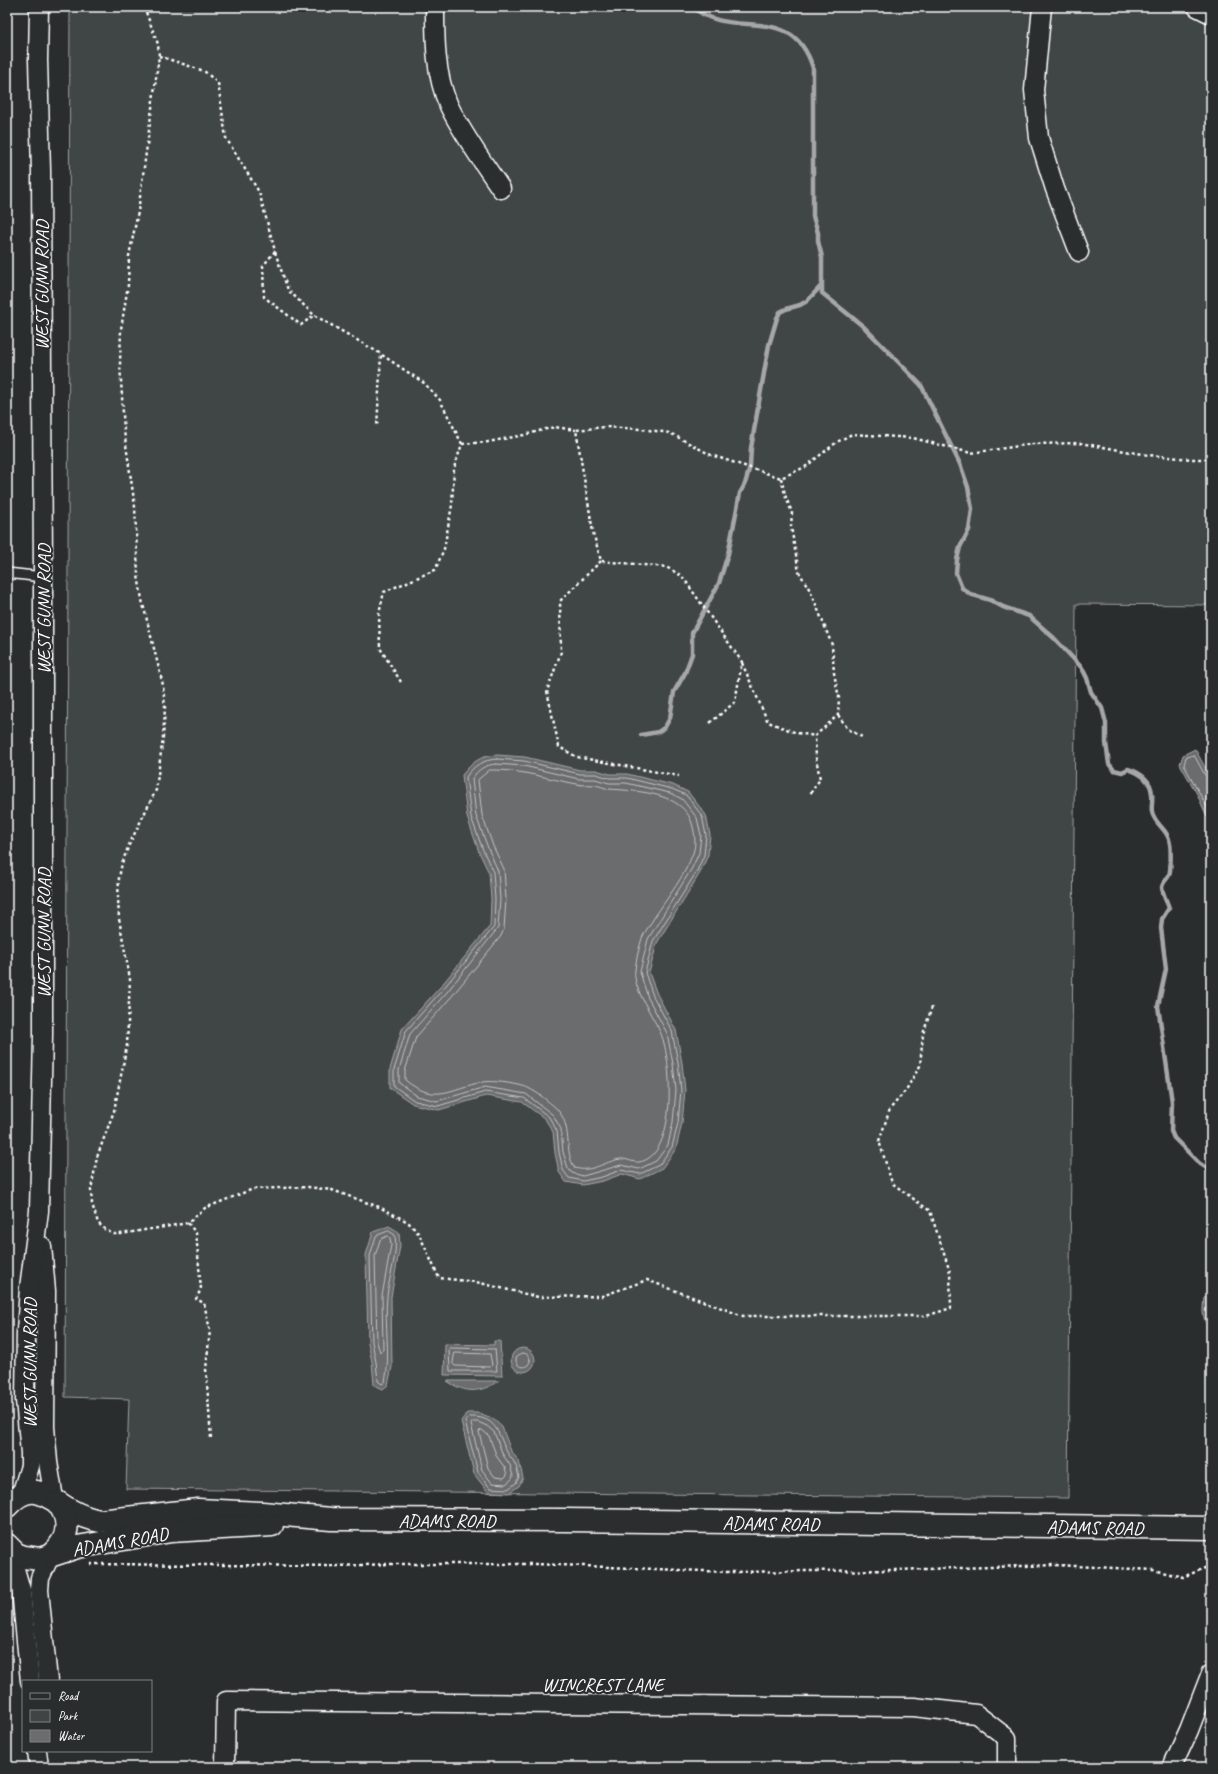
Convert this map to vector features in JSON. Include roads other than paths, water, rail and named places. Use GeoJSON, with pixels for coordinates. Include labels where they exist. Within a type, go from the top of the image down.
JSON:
{"type":"FeatureCollection","features":[{"type":"Feature","properties":{"kind":"main road","name":"ADAMS ROAD"},"geometry":{"type":"LineString","coordinates":[[12,1500],[36,1492],[44,1494],[84,1516],[100,1520],[198,1510],[262,1513],[331,1519],[1211,1528]]}},
{"type":"Feature","properties":{"kind":"main road","name":"WEST GUNN ROAD"},"geometry":{"type":"LineString","coordinates":[[52,1554],[59,1548],[67,1533],[66,1517],[56,1501]]}},
{"type":"Feature","properties":{"kind":"main road","name":"ADAMS ROAD"},"geometry":{"type":"LineString","coordinates":[[8,1546],[16,1554],[32,1559],[77,1547],[171,1531],[259,1526],[331,1519]]}},
{"type":"Feature","properties":{"kind":"street","name":"WEST GUNN ROAD"},"geometry":{"type":"LineString","coordinates":[[12,1500],[30,1466],[25,1400],[26,1331],[29,1288],[39,1211],[43,1035],[43,577],[41,178],[38,60],[39,7]]}},
{"type":"Feature","properties":{"kind":"street"},"geometry":{"type":"LineString","coordinates":[[435,7],[436,54],[440,75],[449,104],[462,130],[500,189]]}},
{"type":"Feature","properties":{"kind":"street"},"geometry":{"type":"LineString","coordinates":[[1042,7],[1034,90],[1039,138],[1055,189],[1079,252]]}},
{"type":"Feature","properties":{"kind":"street"},"geometry":{"type":"LineString","coordinates":[[1197,7],[1211,14]]}},
{"type":"Feature","properties":{"kind":"street","name":"WEST GUNN ROAD"},"geometry":{"type":"LineString","coordinates":[[39,1211],[46,1291],[45,1427],[48,1462],[56,1501]]}},
{"type":"Feature","properties":{"kind":"street"},"geometry":{"type":"LineString","coordinates":[[8,1546],[21,1590],[30,1680]]}},
{"type":"Feature","properties":{"kind":"street","name":"WEST GUNN ROAD"},"geometry":{"type":"LineString","coordinates":[[48,1680],[38,1590],[40,1578],[52,1554]]}},
{"type":"Feature","properties":{"kind":"street"},"geometry":{"type":"LineString","coordinates":[[1172,1767],[1189,1730],[1211,1673]]}},
{"type":"Feature","properties":{"kind":"street","name":"WINCREST LANE"},"geometry":{"type":"LineString","coordinates":[[225,1767],[226,1701],[914,1707],[976,1714],[1007,1738],[1007,1767]]}},
{"type":"Feature","properties":{"kind":"street"},"geometry":{"type":"LineString","coordinates":[[37,1752],[40,1767]]}},
{"type":"Feature","properties":{"kind":"street"},"geometry":{"type":"LineString","coordinates":[[43,1767],[45,1752]]}},
{"type":"Feature","properties":{"kind":"lane"},"geometry":{"type":"LineString","coordinates":[[7,573],[43,577]]}},
{"type":"Feature","properties":{"kind":"water"},"geometry":{"type":"Polygon","coordinates":[[[1195,749],[1211,778],[1211,819],[1207,817],[1197,794],[1180,764],[1183,755],[1195,749]]]}},
{"type":"Feature","properties":{"kind":"water"},"geometry":{"type":"Polygon","coordinates":[[[497,755],[525,757],[580,770],[596,770],[610,774],[627,774],[673,785],[688,792],[706,815],[710,835],[708,855],[700,873],[657,943],[649,973],[657,994],[676,1030],[685,1090],[682,1123],[676,1149],[662,1168],[640,1179],[622,1174],[603,1181],[583,1185],[566,1182],[559,1172],[553,1132],[545,1119],[522,1102],[486,1096],[439,1110],[413,1104],[390,1088],[390,1069],[402,1029],[440,987],[490,926],[491,899],[489,873],[479,852],[467,817],[462,775],[477,760],[497,755]]]}},
{"type":"Feature","properties":{"kind":"water"},"geometry":{"type":"Polygon","coordinates":[[[389,1226],[399,1232],[400,1246],[391,1297],[392,1367],[388,1385],[383,1389],[374,1385],[372,1362],[368,1343],[366,1255],[373,1232],[389,1226]]]}},
{"type":"Feature","properties":{"kind":"water"},"geometry":{"type":"Polygon","coordinates":[[[1211,1295],[1211,1332],[1204,1319],[1203,1312],[1204,1298],[1211,1295]]]}},
{"type":"Feature","properties":{"kind":"water"},"geometry":{"type":"Polygon","coordinates":[[[494,1341],[500,1341],[502,1376],[444,1375],[445,1344],[494,1345],[494,1341]]]}},
{"type":"Feature","properties":{"kind":"water"},"geometry":{"type":"Polygon","coordinates":[[[523,1348],[531,1352],[535,1360],[531,1368],[523,1372],[515,1368],[511,1360],[515,1352],[523,1348]]]}},
{"type":"Feature","properties":{"kind":"water"},"geometry":{"type":"Polygon","coordinates":[[[447,1381],[499,1381],[479,1390],[467,1390],[447,1381]]]}},
{"type":"Feature","properties":{"kind":"water"},"geometry":{"type":"Polygon","coordinates":[[[467,1413],[479,1413],[492,1418],[502,1427],[511,1451],[519,1461],[523,1478],[519,1486],[509,1493],[488,1492],[474,1474],[461,1421],[467,1413]]]}},
{"type":"Feature","properties":{"kind":"waterway"},"geometry":{"type":"LineString","coordinates":[[693,7],[708,17],[725,22],[776,28],[791,35],[803,47],[813,68],[813,216],[818,233],[818,241],[822,257],[822,293],[864,327],[921,385],[960,464],[968,487],[972,509],[969,530],[960,547],[957,560],[956,573],[962,588],[970,594],[990,600],[1003,607],[1029,616],[1054,638],[1082,668],[1091,692],[1102,708],[1106,723],[1106,743],[1109,764],[1114,770],[1122,772],[1128,769],[1141,775],[1150,785],[1152,812],[1156,821],[1165,831],[1169,839],[1171,860],[1170,873],[1162,888],[1169,908],[1162,919],[1161,928],[1166,969],[1158,1006],[1172,1102],[1171,1131],[1174,1138],[1199,1163],[1211,1171]]}},
{"type":"Feature","properties":{"kind":"waterway"},"geometry":{"type":"LineString","coordinates":[[641,735],[658,732],[665,727],[670,718],[674,692],[685,673],[692,654],[692,633],[719,583],[728,554],[740,493],[745,484],[750,466],[751,448],[769,345],[777,318],[780,312],[807,301],[821,286]]}}]}
